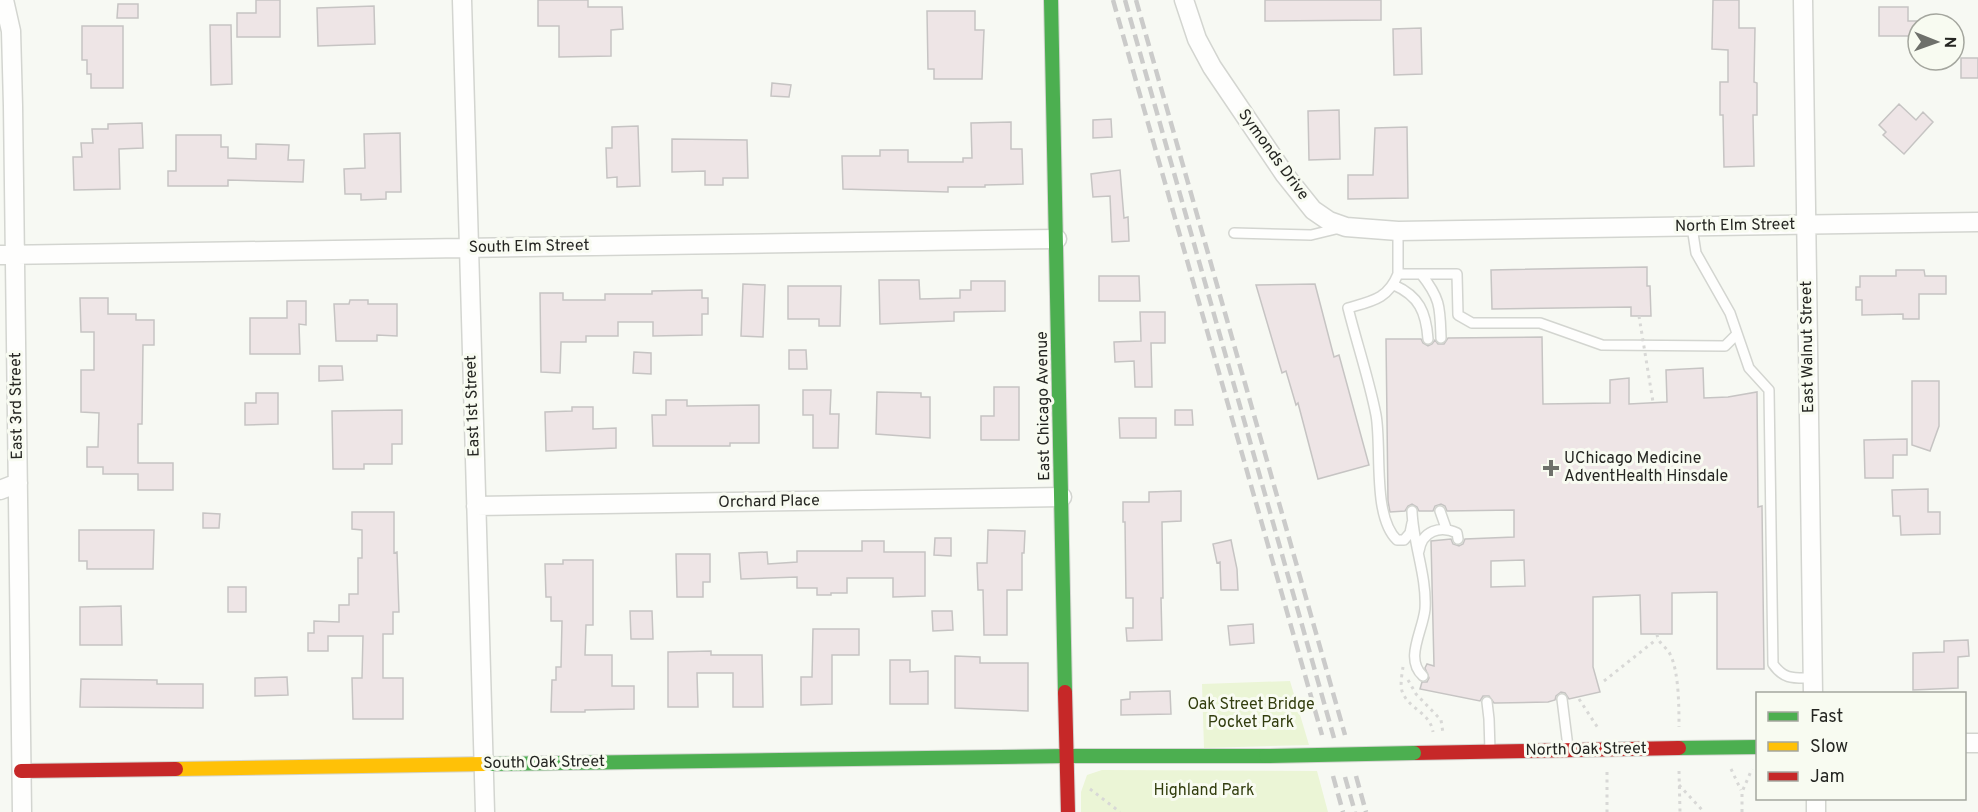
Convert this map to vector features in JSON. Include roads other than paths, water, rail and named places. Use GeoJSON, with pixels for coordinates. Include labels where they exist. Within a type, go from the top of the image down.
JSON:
{"type":"FeatureCollection","features":[{"type":"Feature","properties":{"kind":"street","name":"East 3rd Street"},"geometry":{"type":"LineString","coordinates":[[4,0],[11,35],[8,254],[18,483],[22,812]]}},
{"type":"Feature","properties":{"kind":"street","name":"East 1st Street"},"geometry":{"type":"LineString","coordinates":[[462,0],[485,812]]}},
{"type":"Feature","properties":{"kind":"street","name":"East Chicago Avenue"},"geometry":{"type":"LineString","coordinates":[[1051,0],[1068,812]]}},
{"type":"Feature","properties":{"kind":"street","name":"Symonds Drive"},"geometry":{"type":"LineString","coordinates":[[1184,0],[1197,39],[1212,67],[1285,175],[1313,210],[1329,221],[1346,227],[1398,231],[1492,229]]}},
{"type":"Feature","properties":{"kind":"street","name":"East Walnut Street"},"geometry":{"type":"LineString","coordinates":[[1803,0],[1813,686]]}},
{"type":"Feature","properties":{"kind":"street","name":"North Elm Street"},"geometry":{"type":"LineString","coordinates":[[1492,229],[1978,222]]}},
{"type":"Feature","properties":{"kind":"street","name":"South Elm Street"},"geometry":{"type":"LineString","coordinates":[[8,254],[1057,239]]}},
{"type":"Feature","properties":{"kind":"street"},"geometry":{"type":"LineString","coordinates":[[0,490],[18,483]]}},
{"type":"Feature","properties":{"kind":"street","name":"Orchard Place"},"geometry":{"type":"LineString","coordinates":[[477,506],[1062,497]]}},
{"type":"Feature","properties":{"kind":"street","name":"North Oak Street"},"geometry":{"type":"LineString","coordinates":[[1066,756],[1266,756],[1756,747]]}},
{"type":"Feature","properties":{"kind":"street","name":"South Oak Street"},"geometry":{"type":"LineString","coordinates":[[21,771],[1066,756]]}},
{"type":"Feature","properties":{"kind":"lane"},"geometry":{"type":"LineString","coordinates":[[1234,233],[1311,235],[1346,227]]}},
{"type":"Feature","properties":{"kind":"lane"},"geometry":{"type":"LineString","coordinates":[[1692,227],[1696,253],[1730,313],[1749,368],[1766,384],[1771,399],[1773,664],[1779,673],[1813,686]]}},
{"type":"Feature","properties":{"kind":"lane"},"geometry":{"type":"LineString","coordinates":[[1398,231],[1398,274],[1394,285],[1378,299],[1348,308],[1376,417],[1380,483],[1388,527],[1397,540],[1404,540],[1410,533],[1412,523]]}},
{"type":"Feature","properties":{"kind":"lane"},"geometry":{"type":"LineString","coordinates":[[1398,274],[1457,274],[1458,315],[1472,323],[1540,323],[1602,345],[1725,346],[1737,334]]}},
{"type":"Feature","properties":{"kind":"lane"},"geometry":{"type":"LineString","coordinates":[[1421,274],[1433,289],[1439,302],[1441,338]]}},
{"type":"Feature","properties":{"kind":"lane"},"geometry":{"type":"LineString","coordinates":[[1394,285],[1408,291],[1414,298],[1427,324],[1428,339]]}},
{"type":"Feature","properties":{"kind":"lane"},"geometry":{"type":"LineString","coordinates":[[1412,511],[1412,523],[1425,588],[1425,610],[1414,662],[1423,676]]}},
{"type":"Feature","properties":{"kind":"lane"},"geometry":{"type":"LineString","coordinates":[[1440,511],[1446,528]]}},
{"type":"Feature","properties":{"kind":"lane"},"geometry":{"type":"LineString","coordinates":[[1418,555],[1420,544],[1428,534],[1436,530],[1446,528],[1457,533],[1458,539]]}},
{"type":"Feature","properties":{"kind":"lane"},"geometry":{"type":"LineString","coordinates":[[1562,699],[1569,750]]}},
{"type":"Feature","properties":{"kind":"lane"},"geometry":{"type":"LineString","coordinates":[[1487,702],[1490,751]]}},
{"type":"Feature","properties":{"kind":"railway"},"geometry":{"type":"LineString","coordinates":[[1113,0],[1322,735]]}},
{"type":"Feature","properties":{"kind":"railway"},"geometry":{"type":"LineString","coordinates":[[1125,0],[1334,738]]}},
{"type":"Feature","properties":{"kind":"railway"},"geometry":{"type":"LineString","coordinates":[[1136,0],[1345,735]]}},
{"type":"Feature","properties":{"kind":"railway"},"geometry":{"type":"LineString","coordinates":[[1333,776],[1343,812]]}},
{"type":"Feature","properties":{"kind":"railway"},"geometry":{"type":"LineString","coordinates":[[1356,776],[1366,812]]}},
{"type":"Feature","properties":{"kind":"railway"},"geometry":{"type":"LineString","coordinates":[[1345,777],[1355,812]]}},
{"type":"Feature","properties":{"kind":"place","name":"UChicago Medicine AdventHealth Hinsdale"},"geometry":{"type":"Point","coordinates":[1551,468]}},
{"type":"Feature","properties":{"kind":"park label","name":"Oak Street Bridge Pocket Park"},"geometry":{"type":"Point","coordinates":[1251,714]}},
{"type":"Feature","properties":{"kind":"park label","name":"Highland Park"},"geometry":{"type":"Point","coordinates":[1204,791]}}]}
